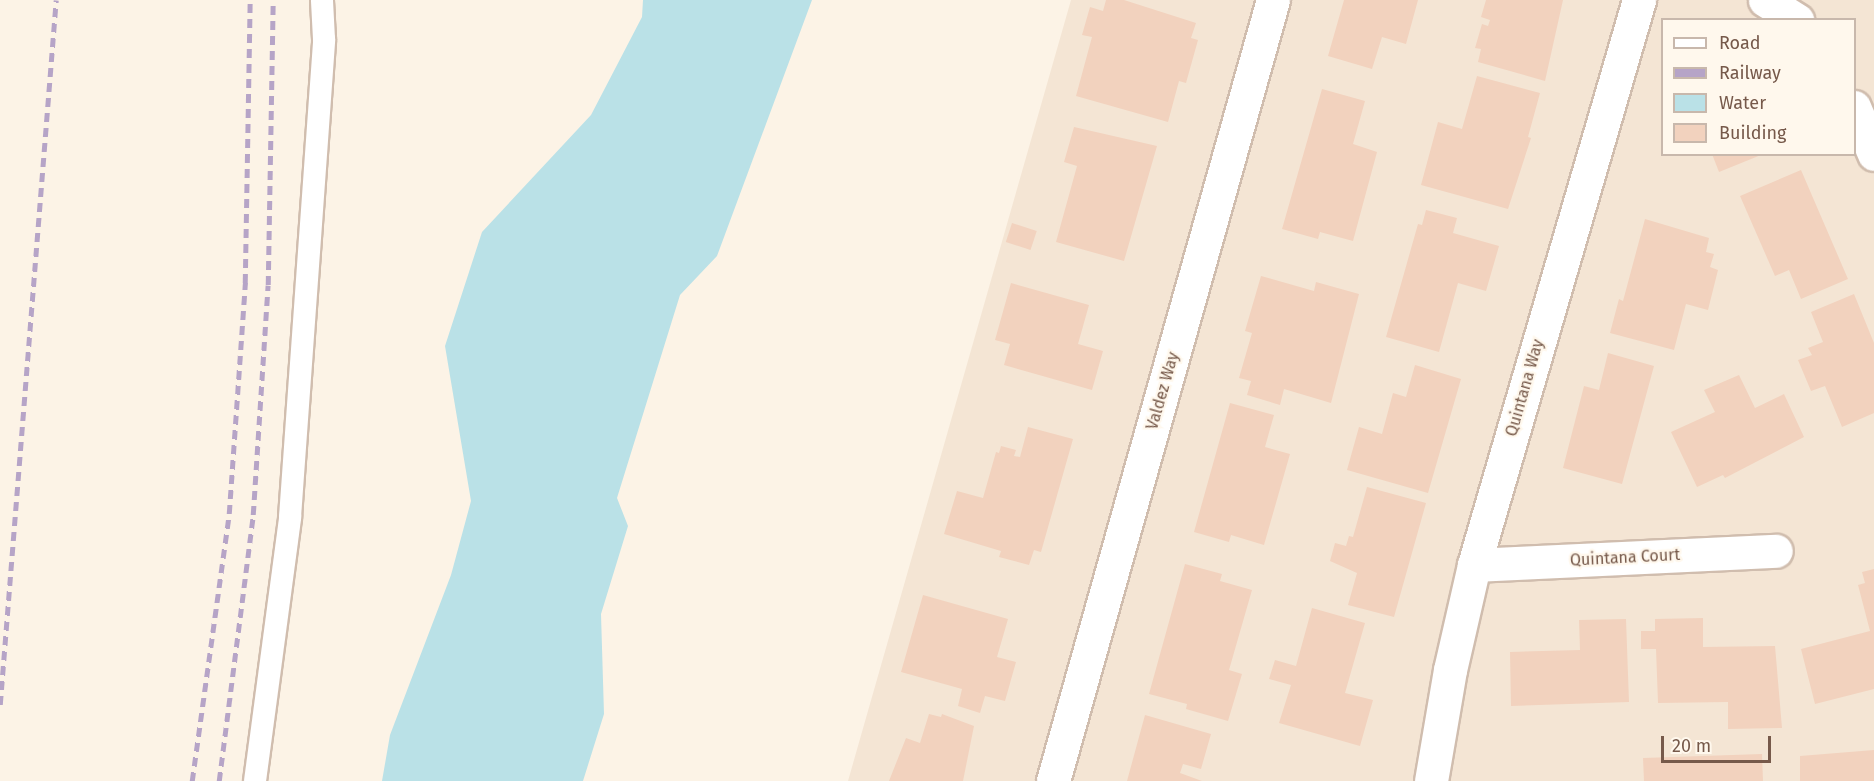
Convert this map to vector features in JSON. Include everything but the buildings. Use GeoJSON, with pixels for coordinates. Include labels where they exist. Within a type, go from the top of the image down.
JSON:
{"type":"FeatureCollection","features":[{"type":"Feature","properties":{"kind":"street","name":"Valdez Way"},"geometry":{"type":"LineString","coordinates":[[1053,781],[1273,0]]}},
{"type":"Feature","properties":{"kind":"street","name":"Quintana Way"},"geometry":{"type":"LineString","coordinates":[[1431,781],[1450,670],[1474,565],[1639,0]]}},
{"type":"Feature","properties":{"kind":"street"},"geometry":{"type":"LineString","coordinates":[[1764,0],[1794,18]]}},
{"type":"Feature","properties":{"kind":"street"},"geometry":{"type":"LineString","coordinates":[[1856,112],[1874,154]]}},
{"type":"Feature","properties":{"kind":"street","name":"Quintana Court"},"geometry":{"type":"LineString","coordinates":[[1474,565],[1776,551]]}},
{"type":"Feature","properties":{"kind":"lane"},"geometry":{"type":"LineString","coordinates":[[255,781],[290,517],[324,39],[322,0]]}},
{"type":"Feature","properties":{"kind":"shaded area"},"geometry":{"type":"Polygon","coordinates":[[[1071,0],[1874,0],[1874,781],[848,781],[1071,0]]]}},
{"type":"Feature","properties":{"kind":"water"},"geometry":{"type":"Polygon","coordinates":[[[643,0],[812,0],[717,256],[680,295],[617,498],[628,526],[601,614],[604,714],[583,781],[382,781],[390,735],[451,575],[471,501],[445,346],[482,232],[591,115],[642,17],[643,0]]]}},
{"type":"Feature","properties":{"kind":"railway"},"geometry":{"type":"LineString","coordinates":[[0,705],[56,0]]}},
{"type":"Feature","properties":{"kind":"railway"},"geometry":{"type":"LineString","coordinates":[[192,781],[229,514],[245,283],[250,0]]}},
{"type":"Feature","properties":{"kind":"railway"},"geometry":{"type":"LineString","coordinates":[[219,781],[253,515],[268,285],[273,0]]}}]}
